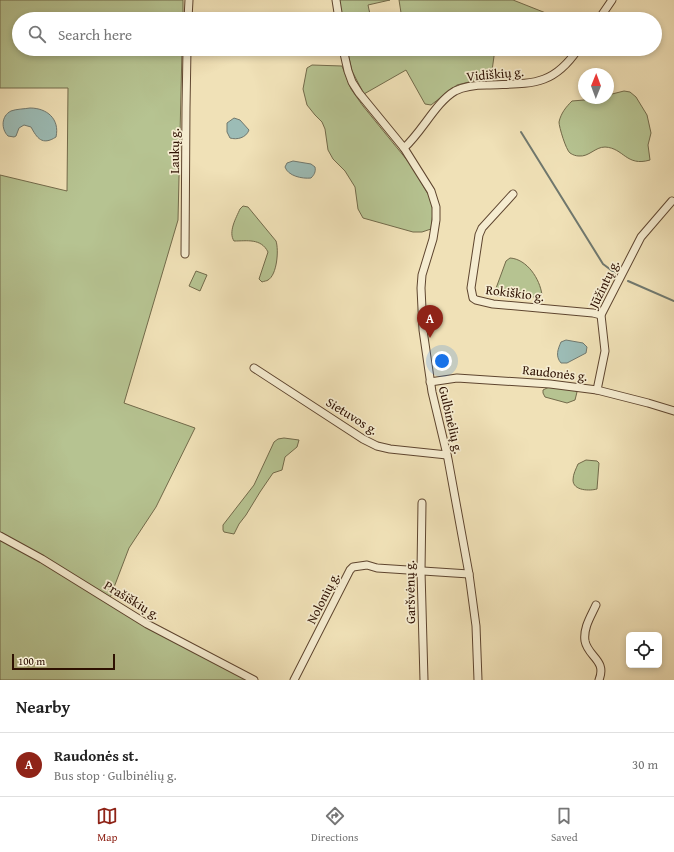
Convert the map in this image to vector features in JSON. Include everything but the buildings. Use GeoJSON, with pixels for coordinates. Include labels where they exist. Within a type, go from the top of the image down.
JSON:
{"type":"FeatureCollection","features":[{"type":"Feature","properties":{"kind":"street"},"geometry":{"type":"LineString","coordinates":[[188,12],[189,0]]}},
{"type":"Feature","properties":{"kind":"street"},"geometry":{"type":"LineString","coordinates":[[336,0],[338,12]]}},
{"type":"Feature","properties":{"kind":"street"},"geometry":{"type":"LineString","coordinates":[[604,12],[612,0]]}},
{"type":"Feature","properties":{"kind":"street","name":"Laukų g."},"geometry":{"type":"LineString","coordinates":[[186,254],[186,116],[188,56]]}},
{"type":"Feature","properties":{"kind":"street","name":"Gulbinėlių g."},"geometry":{"type":"LineString","coordinates":[[345,56],[352,82],[359,93],[404,148],[431,191],[436,207],[436,220],[433,238],[422,275],[421,288],[423,330],[430,382],[447,455],[469,574],[476,626],[478,680]]}},
{"type":"Feature","properties":{"kind":"street","name":"Vidiškių g."},"geometry":{"type":"LineString","coordinates":[[404,148],[414,138],[445,98],[455,91],[465,87],[478,85],[523,84],[538,82],[549,78],[561,69],[572,56]]}},
{"type":"Feature","properties":{"kind":"street","name":"Rokiškio g."},"geometry":{"type":"LineString","coordinates":[[513,194],[482,228],[479,235],[471,288],[473,298],[493,304],[601,315]]}},
{"type":"Feature","properties":{"kind":"street","name":"Jūžintų g."},"geometry":{"type":"LineString","coordinates":[[597,390],[605,351],[601,315],[640,237],[672,201]]}},
{"type":"Feature","properties":{"kind":"street","name":"Sietuvos g."},"geometry":{"type":"LineString","coordinates":[[254,368],[363,439],[377,446],[390,449],[447,455]]}},
{"type":"Feature","properties":{"kind":"street","name":"Raudonės g."},"geometry":{"type":"LineString","coordinates":[[430,382],[457,378],[550,384],[597,390],[648,403],[674,412]]}},
{"type":"Feature","properties":{"kind":"street","name":"Garšvėnų g."},"geometry":{"type":"LineString","coordinates":[[422,503],[421,571],[424,680]]}},
{"type":"Feature","properties":{"kind":"street","name":"Prašiškių g."},"geometry":{"type":"LineString","coordinates":[[0,536],[148,624],[254,680]]}},
{"type":"Feature","properties":{"kind":"street","name":"Nolonių g."},"geometry":{"type":"LineString","coordinates":[[294,680],[350,570],[353,567],[367,565],[377,568],[469,574]]}},
{"type":"Feature","properties":{"kind":"street"},"geometry":{"type":"LineString","coordinates":[[596,605],[586,628],[585,636],[587,646],[601,667],[599,680]]}},
{"type":"Feature","properties":{"kind":"green space"},"geometry":{"type":"Polygon","coordinates":[[[0,0],[183,0],[183,12],[12,12],[12,56],[182,56],[178,220],[124,403],[195,428],[156,507],[129,548],[108,603],[247,680],[0,680],[0,175],[67,191],[68,88],[0,88],[0,0]]]}},
{"type":"Feature","properties":{"kind":"green space"},"geometry":{"type":"Polygon","coordinates":[[[339,0],[390,0],[368,5],[370,12],[341,12],[339,0]]]}},
{"type":"Feature","properties":{"kind":"green space"},"geometry":{"type":"Polygon","coordinates":[[[399,0],[513,0],[543,12],[401,12],[399,0]]]}},
{"type":"Feature","properties":{"kind":"green space"},"geometry":{"type":"Polygon","coordinates":[[[349,56],[494,56],[491,78],[457,85],[431,105],[425,104],[406,70],[364,94],[352,71],[349,56]]]}},
{"type":"Feature","properties":{"kind":"green space"},"geometry":{"type":"Polygon","coordinates":[[[312,65],[342,66],[351,89],[411,165],[431,199],[433,212],[431,229],[422,232],[413,232],[363,218],[358,209],[355,187],[345,171],[333,159],[328,150],[325,129],[322,122],[307,105],[303,89],[307,68],[312,65]]]}},
{"type":"Feature","properties":{"kind":"green space"},"geometry":{"type":"Polygon","coordinates":[[[624,91],[630,92],[636,97],[647,115],[651,133],[648,145],[650,160],[636,161],[630,159],[617,150],[605,147],[601,147],[583,156],[576,156],[568,151],[560,129],[559,122],[562,113],[572,101],[578,100],[578,104],[614,104],[614,94],[624,91]]]}},
{"type":"Feature","properties":{"kind":"green space"},"geometry":{"type":"Polygon","coordinates":[[[243,206],[248,207],[276,241],[277,245],[277,256],[273,273],[268,280],[262,282],[259,279],[268,252],[262,244],[258,242],[234,241],[232,237],[233,225],[240,209],[243,206]]]}},
{"type":"Feature","properties":{"kind":"green space"},"geometry":{"type":"Polygon","coordinates":[[[510,258],[522,262],[532,271],[539,283],[542,295],[538,297],[496,296],[494,294],[506,261],[510,258]]]}},
{"type":"Feature","properties":{"kind":"green space"},"geometry":{"type":"Polygon","coordinates":[[[196,271],[207,275],[200,291],[189,286],[196,271]]]}},
{"type":"Feature","properties":{"kind":"green space"},"geometry":{"type":"Polygon","coordinates":[[[549,387],[574,390],[577,392],[575,400],[567,403],[545,397],[543,390],[549,387]]]}},
{"type":"Feature","properties":{"kind":"green space"},"geometry":{"type":"Polygon","coordinates":[[[284,438],[299,440],[297,447],[285,457],[282,470],[273,473],[234,534],[224,532],[223,525],[254,485],[274,442],[278,439],[284,438]]]}},
{"type":"Feature","properties":{"kind":"green space"},"geometry":{"type":"Polygon","coordinates":[[[586,460],[597,461],[599,463],[597,489],[582,489],[574,484],[573,480],[578,464],[586,460]]]}},
{"type":"Feature","properties":{"kind":"water"},"geometry":{"type":"Polygon","coordinates":[[[30,108],[42,110],[51,116],[56,125],[56,137],[47,141],[40,140],[31,127],[24,125],[19,128],[16,136],[8,136],[3,126],[5,116],[13,110],[30,108]]]}},
{"type":"Feature","properties":{"kind":"water"},"geometry":{"type":"Polygon","coordinates":[[[234,118],[240,120],[249,130],[246,135],[241,138],[230,138],[227,132],[227,123],[234,118]]]}},
{"type":"Feature","properties":{"kind":"water"},"geometry":{"type":"Polygon","coordinates":[[[293,161],[311,164],[315,167],[313,176],[311,178],[304,178],[289,173],[285,167],[287,163],[293,161]]]}},
{"type":"Feature","properties":{"kind":"water"},"geometry":{"type":"Polygon","coordinates":[[[566,340],[583,343],[587,347],[586,353],[567,363],[561,363],[558,358],[558,350],[561,342],[566,340]]]}},
{"type":"Feature","properties":{"kind":"waterway"},"geometry":{"type":"LineString","coordinates":[[521,132],[603,264],[615,273]]}},
{"type":"Feature","properties":{"kind":"waterway"},"geometry":{"type":"LineString","coordinates":[[628,281],[674,301]]}},
{"type":"Feature","properties":{"kind":"place","name":"Raudonės st."},"geometry":{"type":"Point","coordinates":[430,338]}}]}
